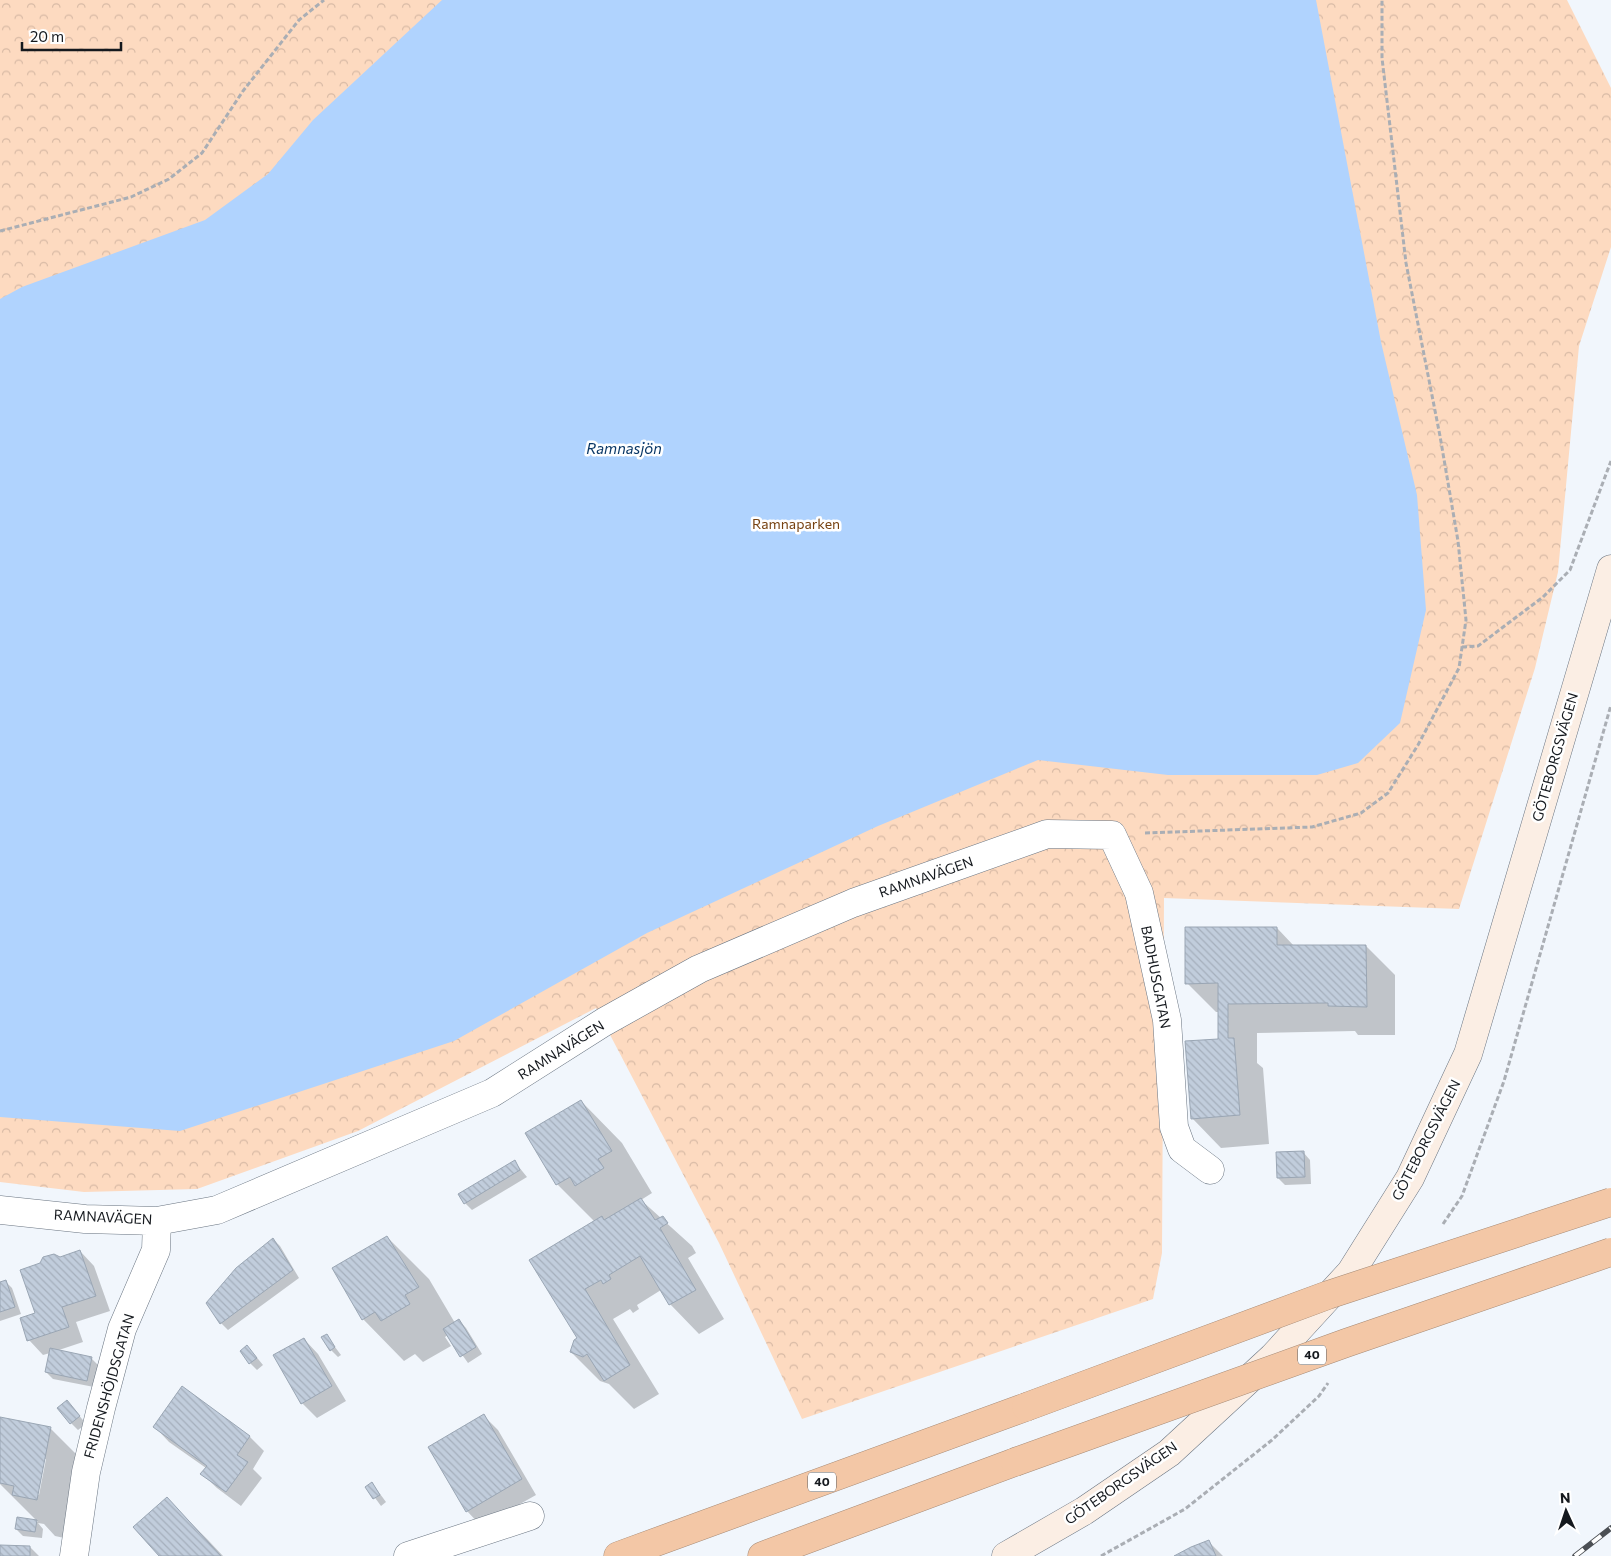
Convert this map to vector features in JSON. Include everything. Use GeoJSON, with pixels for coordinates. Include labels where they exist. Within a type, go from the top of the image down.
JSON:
{"type":"FeatureCollection","features":[{"type":"Feature","properties":{"kind":"highway","name":"40"},"geometry":{"type":"LineString","coordinates":[[618,1556],[1328,1295],[1611,1202]]}},
{"type":"Feature","properties":{"kind":"highway","name":"40"},"geometry":{"type":"LineString","coordinates":[[762,1556],[1015,1462],[1346,1343],[1611,1252]]}},
{"type":"Feature","properties":{"kind":"main road","name":"GÖTEBORGSVÄGEN"},"geometry":{"type":"LineString","coordinates":[[1006,1556],[1084,1511],[1169,1453],[1272,1357],[1351,1272],[1410,1178],[1468,1054],[1611,569]]}},
{"type":"Feature","properties":{"kind":"street","name":"RAMNAVÄGEN"},"geometry":{"type":"LineString","coordinates":[[0,1210],[85,1219],[157,1221],[217,1210],[492,1093],[604,1022],[699,969],[853,903],[1047,834],[1112,835]]}},
{"type":"Feature","properties":{"kind":"street","name":"BADHUSGATAN"},"geometry":{"type":"LineString","coordinates":[[1112,835],[1139,893],[1167,1020],[1174,1127],[1182,1149],[1210,1170]]}},
{"type":"Feature","properties":{"kind":"street","name":"FRIDENSHÖJDSGATAN"},"geometry":{"type":"LineString","coordinates":[[74,1556],[86,1472],[101,1408],[122,1329],[156,1250],[157,1221]]}},
{"type":"Feature","properties":{"kind":"street"},"geometry":{"type":"LineString","coordinates":[[408,1556],[530,1516]]}},
{"type":"Feature","properties":{"kind":"path"},"geometry":{"type":"LineString","coordinates":[[0,231],[131,197],[169,179],[202,153],[259,70],[299,20],[324,0]]}},
{"type":"Feature","properties":{"kind":"path"},"geometry":{"type":"LineString","coordinates":[[1112,835],[1312,827],[1361,813],[1388,793],[1418,745],[1459,668],[1466,620],[1458,541],[1440,436],[1406,263],[1382,58],[1382,0]]}},
{"type":"Feature","properties":{"kind":"path"},"geometry":{"type":"LineString","coordinates":[[1462,648],[1478,646],[1543,598],[1570,570],[1611,461]]}},
{"type":"Feature","properties":{"kind":"green space","name":"Ramnasjön"},"geometry":{"type":"Polygon","coordinates":[[[0,0],[1567,0],[1611,88],[1611,247],[1579,346],[1558,572],[1535,668],[1459,909],[1164,898],[1162,1253],[1153,1299],[802,1419],[719,1243],[596,1008],[358,1131],[197,1189],[84,1192],[0,1182],[0,0]]]}},
{"type":"Feature","properties":{"kind":"water","name":"Ramnasjön"},"geometry":{"type":"Polygon","coordinates":[[[442,0],[1316,0],[1381,342],[1417,495],[1426,610],[1400,723],[1358,763],[1317,775],[1168,775],[1038,760],[878,826],[647,933],[454,1041],[180,1131],[0,1117],[0,299],[22,287],[205,220],[268,174],[313,120],[442,0]]]}},
{"type":"Feature","properties":{"kind":"building"},"geometry":{"type":"Polygon","coordinates":[[[1185,927],[1277,927],[1277,945],[1366,945],[1367,1007],[1328,1006],[1328,1003],[1228,1004],[1228,1038],[1234,1038],[1240,1115],[1191,1119],[1185,1041],[1218,1039],[1218,983],[1185,984],[1185,927]]]}},
{"type":"Feature","properties":{"kind":"building"},"geometry":{"type":"Polygon","coordinates":[[[581,1100],[612,1151],[598,1159],[604,1168],[575,1186],[570,1177],[556,1185],[525,1133],[581,1100]]]}},
{"type":"Feature","properties":{"kind":"building"},"geometry":{"type":"Polygon","coordinates":[[[1304,1151],[1305,1177],[1277,1178],[1276,1152],[1304,1151]]]}},
{"type":"Feature","properties":{"kind":"building"},"geometry":{"type":"Polygon","coordinates":[[[515,1160],[520,1170],[464,1204],[458,1194],[515,1160]]]}},
{"type":"Feature","properties":{"kind":"building"},"geometry":{"type":"Polygon","coordinates":[[[641,1198],[655,1220],[663,1216],[668,1223],[660,1228],[696,1290],[669,1305],[640,1256],[609,1275],[611,1279],[603,1284],[601,1280],[585,1289],[630,1365],[604,1381],[587,1354],[583,1357],[570,1352],[574,1340],[577,1338],[529,1260],[602,1216],[604,1220],[641,1198]]]}},
{"type":"Feature","properties":{"kind":"building"},"geometry":{"type":"Polygon","coordinates":[[[387,1236],[419,1287],[405,1295],[410,1304],[381,1321],[375,1312],[362,1320],[332,1268],[387,1236]]]}},
{"type":"Feature","properties":{"kind":"building"},"geometry":{"type":"Polygon","coordinates":[[[273,1238],[293,1270],[220,1324],[206,1303],[236,1268],[273,1238]]]}},
{"type":"Feature","properties":{"kind":"building"},"geometry":{"type":"Polygon","coordinates":[[[80,1250],[96,1296],[62,1307],[69,1327],[27,1341],[20,1318],[35,1313],[20,1270],[40,1263],[43,1257],[54,1254],[60,1257],[80,1250]]]}},
{"type":"Feature","properties":{"kind":"building"},"geometry":{"type":"Polygon","coordinates":[[[6,1280],[15,1307],[0,1312],[0,1282],[6,1280]]]}},
{"type":"Feature","properties":{"kind":"building"},"geometry":{"type":"Polygon","coordinates":[[[459,1319],[476,1347],[460,1357],[443,1329],[459,1319]]]}},
{"type":"Feature","properties":{"kind":"building"},"geometry":{"type":"Polygon","coordinates":[[[327,1334],[335,1347],[330,1351],[321,1337],[327,1334]]]}},
{"type":"Feature","properties":{"kind":"building"},"geometry":{"type":"Polygon","coordinates":[[[304,1338],[332,1386],[301,1404],[273,1355],[304,1338]]]}},
{"type":"Feature","properties":{"kind":"building"},"geometry":{"type":"Polygon","coordinates":[[[247,1345],[257,1358],[249,1364],[240,1351],[247,1345]]]}},
{"type":"Feature","properties":{"kind":"building"},"geometry":{"type":"Polygon","coordinates":[[[50,1348],[92,1357],[87,1381],[45,1372],[50,1348]]]}},
{"type":"Feature","properties":{"kind":"building"},"geometry":{"type":"Polygon","coordinates":[[[182,1386],[250,1436],[237,1455],[248,1462],[226,1492],[200,1474],[207,1466],[153,1427],[182,1386]]]}},
{"type":"Feature","properties":{"kind":"building"},"geometry":{"type":"Polygon","coordinates":[[[67,1400],[80,1416],[70,1424],[57,1408],[67,1400]]]}},
{"type":"Feature","properties":{"kind":"building"},"geometry":{"type":"Polygon","coordinates":[[[484,1414],[522,1479],[466,1512],[428,1447],[484,1414]]]}},
{"type":"Feature","properties":{"kind":"building"},"geometry":{"type":"Polygon","coordinates":[[[0,1417],[51,1427],[37,1500],[12,1495],[14,1486],[0,1483],[0,1417]]]}},
{"type":"Feature","properties":{"kind":"building"},"geometry":{"type":"Polygon","coordinates":[[[372,1482],[380,1495],[373,1499],[365,1487],[372,1482]]]}},
{"type":"Feature","properties":{"kind":"building"},"geometry":{"type":"Polygon","coordinates":[[[167,1497],[221,1556],[159,1556],[133,1527],[167,1497]]]}},
{"type":"Feature","properties":{"kind":"building"},"geometry":{"type":"Polygon","coordinates":[[[17,1517],[37,1520],[35,1532],[15,1529],[17,1517]]]}},
{"type":"Feature","properties":{"kind":"building"},"geometry":{"type":"Polygon","coordinates":[[[1209,1540],[1216,1556],[1174,1556],[1191,1547],[1209,1540]]]}},
{"type":"Feature","properties":{"kind":"building"},"geometry":{"type":"Polygon","coordinates":[[[0,1545],[30,1546],[30,1556],[0,1556],[0,1545]]]}},
{"type":"Feature","properties":{"kind":"railway"},"geometry":{"type":"LineString","coordinates":[[1575,1556],[1611,1528]]}},
{"type":"Feature","properties":{"kind":"park label","name":"Ramnaparken"},"geometry":{"type":"Point","coordinates":[796,524]}}]}
